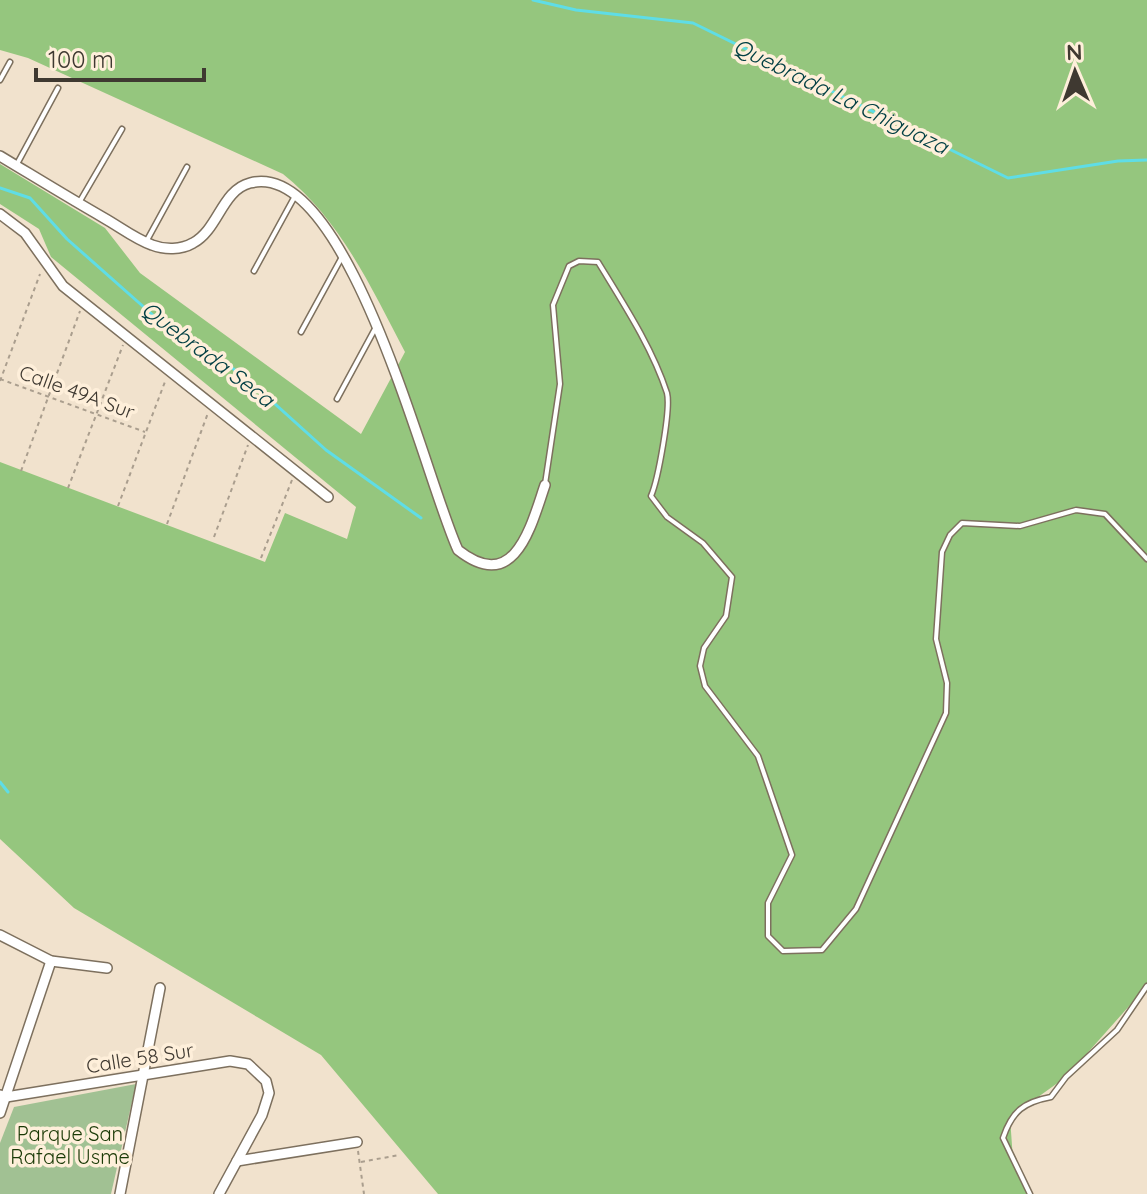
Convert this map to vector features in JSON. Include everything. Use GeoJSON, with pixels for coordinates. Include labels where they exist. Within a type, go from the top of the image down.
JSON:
{"type":"FeatureCollection","features":[{"type":"Feature","properties":{"kind":"street"},"geometry":{"type":"LineString","coordinates":[[0,156],[146,242],[174,249],[194,243],[213,225],[234,191],[249,183],[278,184],[295,195],[314,216],[361,285],[378,323],[458,550],[474,563],[496,564],[512,557],[525,544],[545,485]]}},
{"type":"Feature","properties":{"kind":"street"},"geometry":{"type":"LineString","coordinates":[[0,214],[25,233],[44,264],[83,302],[328,497]]}},
{"type":"Feature","properties":{"kind":"street"},"geometry":{"type":"LineString","coordinates":[[0,935],[51,961],[107,968]]}},
{"type":"Feature","properties":{"kind":"street"},"geometry":{"type":"LineString","coordinates":[[0,1113],[3,1096],[51,961]]}},
{"type":"Feature","properties":{"kind":"street"},"geometry":{"type":"LineString","coordinates":[[120,1194],[160,988]]}},
{"type":"Feature","properties":{"kind":"street","name":"Calle 58 Sur"},"geometry":{"type":"LineString","coordinates":[[3,1096],[237,1061],[258,1071],[269,1093],[262,1115],[237,1161]]}},
{"type":"Feature","properties":{"kind":"street"},"geometry":{"type":"LineString","coordinates":[[219,1194],[237,1161],[357,1142]]}},
{"type":"Feature","properties":{"kind":"lane"},"geometry":{"type":"LineString","coordinates":[[0,80],[10,62]]}},
{"type":"Feature","properties":{"kind":"lane"},"geometry":{"type":"LineString","coordinates":[[16,166],[58,88]]}},
{"type":"Feature","properties":{"kind":"lane"},"geometry":{"type":"LineString","coordinates":[[79,204],[122,129]]}},
{"type":"Feature","properties":{"kind":"lane"},"geometry":{"type":"LineString","coordinates":[[146,242],[187,167]]}},
{"type":"Feature","properties":{"kind":"lane"},"geometry":{"type":"LineString","coordinates":[[254,271],[295,195]]}},
{"type":"Feature","properties":{"kind":"lane"},"geometry":{"type":"LineString","coordinates":[[301,332],[342,257]]}},
{"type":"Feature","properties":{"kind":"lane"},"geometry":{"type":"LineString","coordinates":[[545,485],[560,384],[553,305],[569,266],[579,261],[598,262],[633,318],[668,396],[658,481],[651,496],[667,517],[703,543],[732,577],[726,616],[704,648],[700,666],[705,686],[758,756],[792,855],[768,903],[768,936],[783,951],[822,950],[856,909],[946,713],[947,683],[936,639],[942,552],[950,535],[962,523],[1020,526],[1076,510],[1105,514],[1147,559]]}},
{"type":"Feature","properties":{"kind":"lane"},"geometry":{"type":"LineString","coordinates":[[337,399],[378,323]]}},
{"type":"Feature","properties":{"kind":"lane"},"geometry":{"type":"LineString","coordinates":[[1030,1194],[1003,1138],[1010,1117],[1029,1101],[1051,1097],[1066,1077],[1117,1030],[1147,986]]}},
{"type":"Feature","properties":{"kind":"path"},"geometry":{"type":"LineString","coordinates":[[0,380],[44,264]]}},
{"type":"Feature","properties":{"kind":"path"},"geometry":{"type":"LineString","coordinates":[[21,471],[83,302]]}},
{"type":"Feature","properties":{"kind":"path"},"geometry":{"type":"LineString","coordinates":[[68,488],[126,336]]}},
{"type":"Feature","properties":{"kind":"path"},"geometry":{"type":"LineString","coordinates":[[118,506],[169,371]]}},
{"type":"Feature","properties":{"kind":"path","name":"Calle 49A Sur"},"geometry":{"type":"LineString","coordinates":[[0,380],[145,432]]}},
{"type":"Feature","properties":{"kind":"path"},"geometry":{"type":"LineString","coordinates":[[167,524],[211,404]]}},
{"type":"Feature","properties":{"kind":"path"},"geometry":{"type":"LineString","coordinates":[[214,537],[252,436]]}},
{"type":"Feature","properties":{"kind":"path"},"geometry":{"type":"LineString","coordinates":[[261,558],[296,472]]}},
{"type":"Feature","properties":{"kind":"path"},"geometry":{"type":"LineString","coordinates":[[357,1142],[364,1194]]}},
{"type":"Feature","properties":{"kind":"path"},"geometry":{"type":"LineString","coordinates":[[360,1162],[399,1155]]}},
{"type":"Feature","properties":{"kind":"green space"},"geometry":{"type":"Polygon","coordinates":[[[0,0],[1147,0],[1147,986],[1066,1077],[1010,1117],[1013,1160],[1030,1194],[438,1194],[321,1055],[74,908],[0,839],[0,462],[265,562],[285,513],[347,539],[356,507],[51,257],[39,229],[0,204],[0,164],[105,228],[140,273],[361,434],[405,352],[338,233],[283,174],[28,58],[0,50],[0,0]]]}},
{"type":"Feature","properties":{"kind":"green space","name":"Parque San Rafael Usme"},"geometry":{"type":"Polygon","coordinates":[[[136,1084],[111,1194],[0,1194],[0,1143],[14,1107],[136,1084]]]}},
{"type":"Feature","properties":{"kind":"waterway","name":"Quebrada La Chiguaza"},"geometry":{"type":"LineString","coordinates":[[533,0],[576,10],[693,23],[1008,178],[1118,161],[1147,160]]}},
{"type":"Feature","properties":{"kind":"waterway","name":"Quebrada Seca"},"geometry":{"type":"LineString","coordinates":[[0,188],[30,198],[67,239],[155,317],[244,376],[326,450],[421,518]]}},
{"type":"Feature","properties":{"kind":"waterway"},"geometry":{"type":"LineString","coordinates":[[0,782],[8,792]]}}]}
